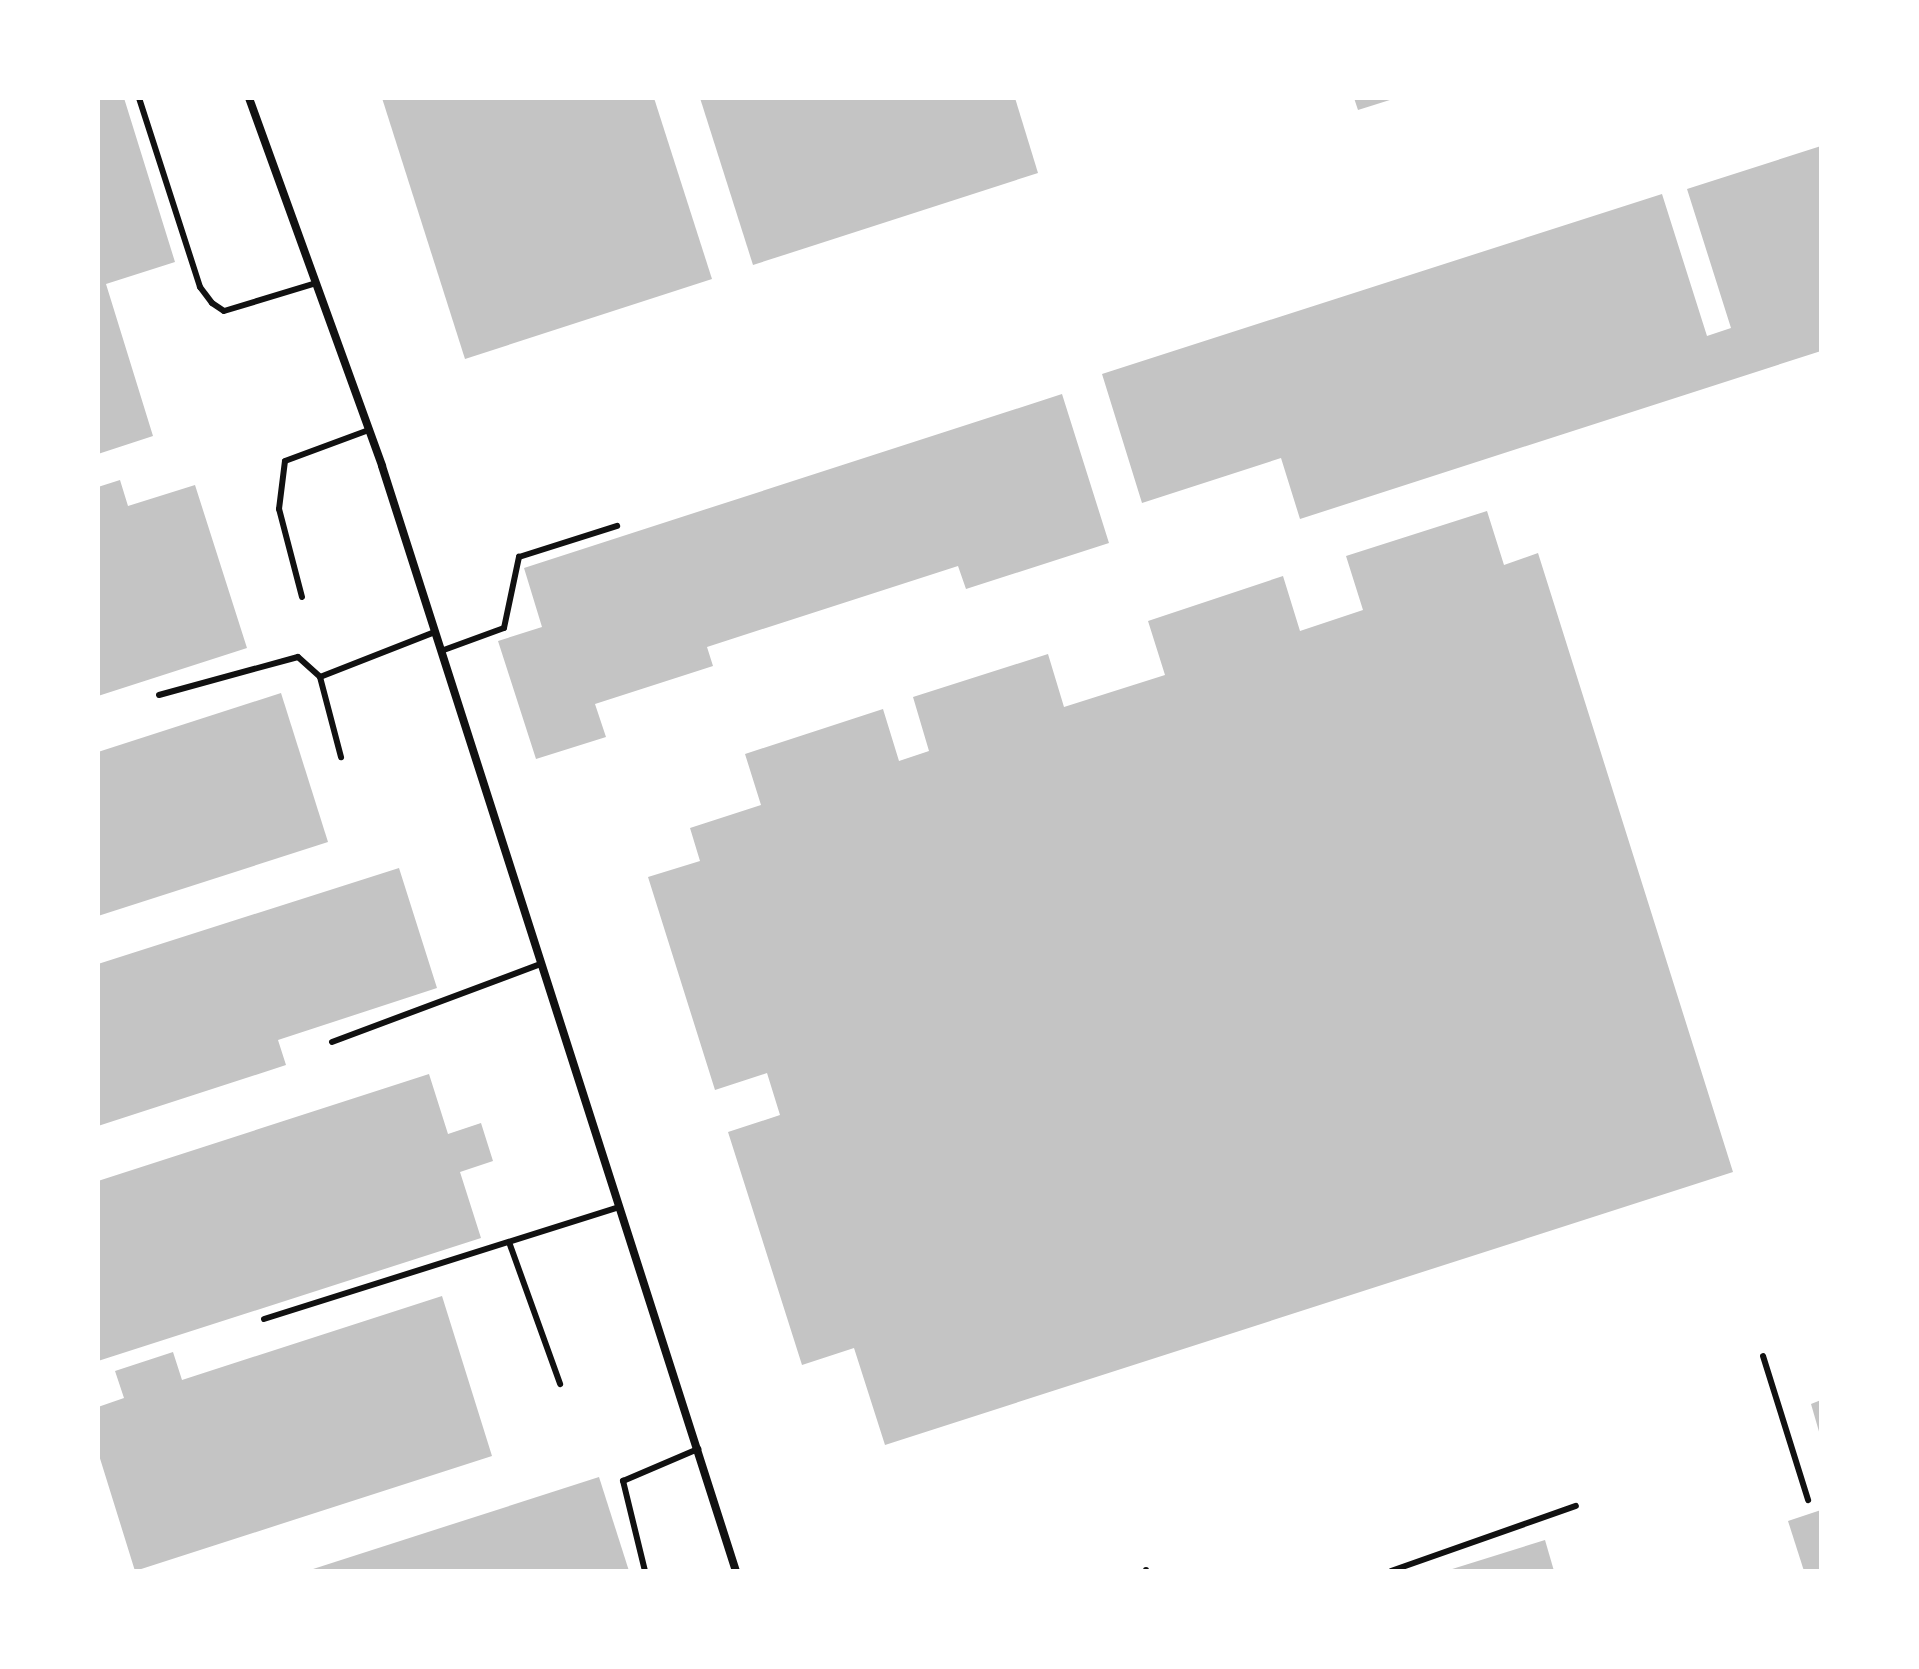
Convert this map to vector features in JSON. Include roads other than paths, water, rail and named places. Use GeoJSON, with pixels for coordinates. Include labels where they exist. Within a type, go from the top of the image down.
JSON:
{"type":"FeatureCollection","features":[{"type":"Feature","properties":{"kind":"street"},"geometry":{"type":"LineString","coordinates":[[249,98],[369,430],[736,1571]]}},
{"type":"Feature","properties":{"kind":"lane"},"geometry":{"type":"LineString","coordinates":[[139,98],[200,287],[212,303],[224,311],[316,283]]}},
{"type":"Feature","properties":{"kind":"lane"},"geometry":{"type":"LineString","coordinates":[[302,597],[279,509],[285,461],[369,430]]}},
{"type":"Feature","properties":{"kind":"lane"},"geometry":{"type":"LineString","coordinates":[[441,651],[504,628],[519,557],[617,526]]}},
{"type":"Feature","properties":{"kind":"lane"},"geometry":{"type":"LineString","coordinates":[[320,677],[435,632]]}},
{"type":"Feature","properties":{"kind":"lane"},"geometry":{"type":"LineString","coordinates":[[159,695],[281,657],[298,657],[320,677],[341,757]]}},
{"type":"Feature","properties":{"kind":"lane"},"geometry":{"type":"LineString","coordinates":[[332,1042],[541,964]]}},
{"type":"Feature","properties":{"kind":"lane"},"geometry":{"type":"LineString","coordinates":[[264,1319],[620,1207]]}},
{"type":"Feature","properties":{"kind":"lane"},"geometry":{"type":"LineString","coordinates":[[509,1242],[560,1384]]}},
{"type":"Feature","properties":{"kind":"lane"},"geometry":{"type":"LineString","coordinates":[[1763,1356],[1808,1500]]}},
{"type":"Feature","properties":{"kind":"lane"},"geometry":{"type":"LineString","coordinates":[[645,1571],[623,1481],[698,1449]]}},
{"type":"Feature","properties":{"kind":"lane"},"geometry":{"type":"LineString","coordinates":[[1391,1571],[1576,1506]]}}]}
